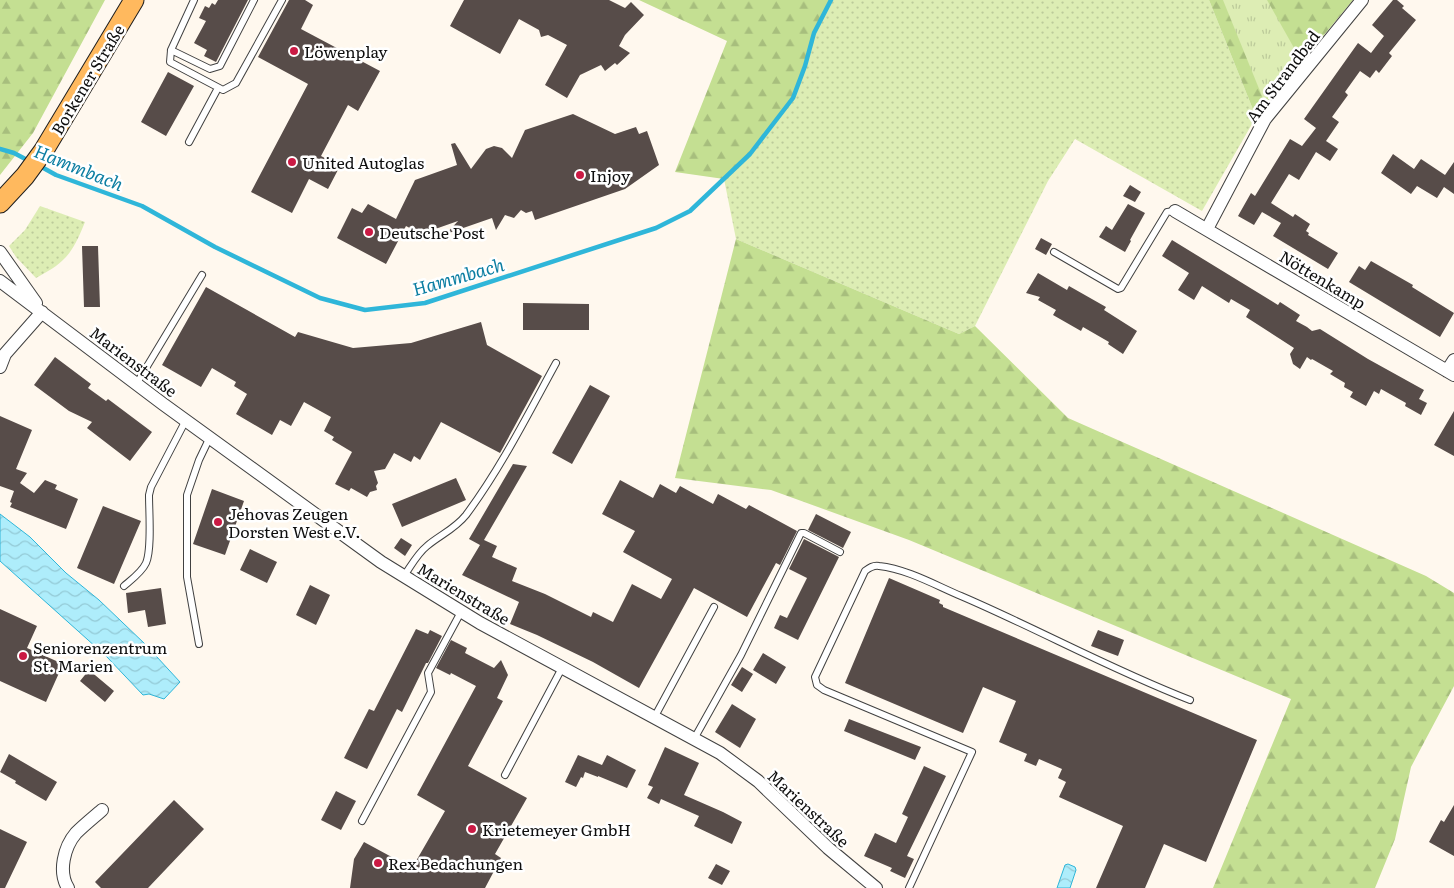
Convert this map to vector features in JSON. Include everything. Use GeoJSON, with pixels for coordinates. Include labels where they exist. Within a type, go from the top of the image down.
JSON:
{"type":"FeatureCollection","features":[{"type":"Feature","properties":{"kind":"main road","name":"Borkener Straße"},"geometry":{"type":"LineString","coordinates":[[0,203],[25,176],[44,150],[134,0]]}},
{"type":"Feature","properties":{"kind":"street","name":"Am Strandbad"},"geometry":{"type":"LineString","coordinates":[[1207,229],[1265,119],[1362,0]]}},
{"type":"Feature","properties":{"kind":"street","name":"Nöttenkamp"},"geometry":{"type":"LineString","coordinates":[[1175,211],[1452,369]]}},
{"type":"Feature","properties":{"kind":"street","name":"Marienstraße"},"geometry":{"type":"LineString","coordinates":[[0,252],[42,312]]}},
{"type":"Feature","properties":{"kind":"street","name":"Marienstraße"},"geometry":{"type":"LineString","coordinates":[[0,281],[210,438],[381,562],[461,612],[720,753],[758,781],[828,848],[876,888]]}},
{"type":"Feature","properties":{"kind":"street"},"geometry":{"type":"LineString","coordinates":[[0,367],[5,354],[42,312]]}},
{"type":"Feature","properties":{"kind":"street"},"geometry":{"type":"LineString","coordinates":[[68,888],[63,873],[64,859],[68,846],[75,834],[102,810]]}},
{"type":"Feature","properties":{"kind":"lane"},"geometry":{"type":"LineString","coordinates":[[194,0],[171,50],[170,62],[223,90],[236,83],[282,0]]}},
{"type":"Feature","properties":{"kind":"lane"},"geometry":{"type":"LineString","coordinates":[[171,50],[210,69],[220,66],[254,0]]}},
{"type":"Feature","properties":{"kind":"lane"},"geometry":{"type":"LineString","coordinates":[[189,142],[218,88]]}},
{"type":"Feature","properties":{"kind":"lane"},"geometry":{"type":"LineString","coordinates":[[1054,252],[1118,289],[1121,288],[1168,212],[1175,211]]}},
{"type":"Feature","properties":{"kind":"lane"},"geometry":{"type":"LineString","coordinates":[[136,383],[202,275]]}},
{"type":"Feature","properties":{"kind":"lane"},"geometry":{"type":"LineString","coordinates":[[404,576],[419,552],[465,516],[501,462],[556,363]]}},
{"type":"Feature","properties":{"kind":"lane"},"geometry":{"type":"LineString","coordinates":[[124,586],[147,562],[149,551],[149,495],[151,487],[186,420]]}},
{"type":"Feature","properties":{"kind":"lane"},"geometry":{"type":"LineString","coordinates":[[199,644],[187,577],[187,496],[199,460],[210,438]]}},
{"type":"Feature","properties":{"kind":"lane"},"geometry":{"type":"LineString","coordinates":[[694,739],[741,655],[802,533],[840,552]]}},
{"type":"Feature","properties":{"kind":"lane"},"geometry":{"type":"LineString","coordinates":[[909,888],[972,752],[824,690],[817,685],[815,677],[865,571],[873,566],[878,566],[898,570],[924,580],[1014,618],[1142,681],[1190,700]]}},
{"type":"Feature","properties":{"kind":"lane"},"geometry":{"type":"LineString","coordinates":[[654,718],[714,607]]}},
{"type":"Feature","properties":{"kind":"lane"},"geometry":{"type":"LineString","coordinates":[[362,821],[431,692],[428,673],[461,612]]}},
{"type":"Feature","properties":{"kind":"lane"},"geometry":{"type":"LineString","coordinates":[[505,774],[562,668]]}},
{"type":"Feature","properties":{"kind":"green space"},"geometry":{"type":"Polygon","coordinates":[[[0,0],[105,0],[33,133],[0,175],[0,0]]]}},
{"type":"Feature","properties":{"kind":"green space"},"geometry":{"type":"Polygon","coordinates":[[[639,0],[831,0],[814,33],[805,66],[793,98],[750,154],[724,179],[675,172],[727,41],[639,0]]]}},
{"type":"Feature","properties":{"kind":"green space"},"geometry":{"type":"Polygon","coordinates":[[[831,0],[1209,0],[1256,117],[1202,211],[1075,139],[1048,181],[975,326],[959,334],[736,239],[724,179],[750,154],[805,66],[814,33],[831,0]]]}},
{"type":"Feature","properties":{"kind":"green space"},"geometry":{"type":"Polygon","coordinates":[[[1209,0],[1353,0],[1256,117],[1209,0]]]}},
{"type":"Feature","properties":{"kind":"green space"},"geometry":{"type":"Polygon","coordinates":[[[1223,0],[1267,0],[1298,55],[1264,101],[1223,0]]]}},
{"type":"Feature","properties":{"kind":"green space"},"geometry":{"type":"Polygon","coordinates":[[[40,206],[85,222],[72,250],[67,256],[36,278],[16,257],[9,246],[25,230],[40,206]]]}},
{"type":"Feature","properties":{"kind":"green space"},"geometry":{"type":"Polygon","coordinates":[[[736,239],[959,334],[975,326],[1068,418],[1426,576],[1454,593],[1454,686],[1411,767],[1395,839],[1375,888],[1213,888],[1291,699],[909,540],[771,490],[675,478],[736,239]]]}},
{"type":"Feature","properties":{"kind":"water"},"geometry":{"type":"Polygon","coordinates":[[[0,514],[30,537],[66,573],[99,600],[145,644],[180,682],[164,699],[149,694],[143,695],[107,657],[0,561],[0,514]]]}},
{"type":"Feature","properties":{"kind":"water"},"geometry":{"type":"Polygon","coordinates":[[[1068,864],[1075,867],[1076,870],[1070,888],[1057,888],[1065,865],[1068,864]]]}},
{"type":"Feature","properties":{"kind":"building"},"geometry":{"type":"Polygon","coordinates":[[[218,0],[248,0],[216,62],[204,56],[207,50],[194,43],[206,21],[199,18],[205,6],[209,8],[212,3],[215,5],[218,0]]]}},
{"type":"Feature","properties":{"kind":"building"},"geometry":{"type":"Polygon","coordinates":[[[289,0],[305,0],[313,5],[301,29],[380,71],[358,111],[348,105],[321,156],[340,166],[328,189],[309,179],[292,213],[251,192],[308,84],[258,57],[289,0]]]}},
{"type":"Feature","properties":{"kind":"building"},"geometry":{"type":"Polygon","coordinates":[[[464,0],[609,0],[625,8],[631,2],[644,15],[625,35],[619,46],[630,53],[617,65],[615,63],[605,71],[601,65],[580,75],[567,98],[545,85],[567,45],[548,35],[541,37],[539,30],[519,19],[500,54],[450,26],[464,0]]]}},
{"type":"Feature","properties":{"kind":"building"},"geometry":{"type":"Polygon","coordinates":[[[1393,0],[1397,0],[1404,6],[1402,8],[1416,20],[1389,53],[1392,56],[1379,73],[1376,70],[1370,78],[1360,71],[1345,92],[1348,95],[1332,117],[1339,122],[1326,141],[1338,149],[1330,161],[1316,152],[1299,180],[1289,174],[1271,203],[1293,217],[1295,214],[1310,224],[1306,231],[1309,233],[1308,235],[1338,253],[1328,269],[1273,236],[1281,223],[1262,212],[1254,225],[1238,216],[1251,193],[1255,196],[1290,139],[1302,146],[1316,128],[1304,119],[1358,43],[1371,53],[1384,36],[1372,25],[1393,0]]]}},
{"type":"Feature","properties":{"kind":"building"},"geometry":{"type":"Polygon","coordinates":[[[168,72],[194,86],[166,136],[141,122],[168,72]]]}},
{"type":"Feature","properties":{"kind":"building"},"geometry":{"type":"Polygon","coordinates":[[[573,114],[615,134],[636,127],[639,134],[647,131],[659,165],[625,189],[535,220],[532,211],[526,213],[521,210],[514,218],[505,215],[496,230],[492,218],[446,234],[458,221],[421,234],[406,226],[386,264],[337,238],[352,208],[362,213],[368,204],[396,219],[415,180],[457,165],[451,144],[455,143],[471,169],[486,149],[494,146],[502,148],[512,158],[525,130],[573,114]]]}},
{"type":"Feature","properties":{"kind":"building"},"geometry":{"type":"Polygon","coordinates":[[[1393,154],[1414,169],[1421,159],[1445,175],[1454,162],[1454,194],[1444,187],[1437,198],[1417,186],[1411,194],[1381,173],[1393,154]]]}},
{"type":"Feature","properties":{"kind":"building"},"geometry":{"type":"Polygon","coordinates":[[[1130,185],[1141,192],[1135,202],[1123,196],[1130,185]]]}},
{"type":"Feature","properties":{"kind":"building"},"geometry":{"type":"Polygon","coordinates":[[[1128,204],[1145,213],[1125,252],[1099,237],[1106,226],[1112,230],[1128,204]]]}},
{"type":"Feature","properties":{"kind":"building"},"geometry":{"type":"Polygon","coordinates":[[[1041,238],[1052,244],[1046,255],[1035,249],[1041,238]]]}},
{"type":"Feature","properties":{"kind":"building"},"geometry":{"type":"Polygon","coordinates":[[[1172,240],[1278,305],[1280,302],[1300,315],[1296,321],[1312,331],[1320,329],[1368,359],[1424,390],[1419,399],[1427,403],[1421,415],[1405,406],[1406,403],[1381,389],[1379,394],[1374,391],[1366,406],[1350,397],[1353,392],[1344,387],[1345,383],[1330,374],[1333,371],[1307,357],[1300,369],[1293,364],[1290,354],[1294,348],[1246,317],[1250,310],[1231,299],[1229,303],[1202,286],[1194,300],[1178,290],[1189,273],[1162,256],[1172,240]]]}},
{"type":"Feature","properties":{"kind":"building"},"geometry":{"type":"Polygon","coordinates":[[[82,246],[98,246],[100,307],[84,307],[82,246]]]}},
{"type":"Feature","properties":{"kind":"building"},"geometry":{"type":"Polygon","coordinates":[[[1371,261],[1413,285],[1412,287],[1454,313],[1440,337],[1349,282],[1359,266],[1365,270],[1371,261]]]}},
{"type":"Feature","properties":{"kind":"building"},"geometry":{"type":"Polygon","coordinates":[[[1038,273],[1067,290],[1069,286],[1106,307],[1104,310],[1137,331],[1123,354],[1108,344],[1109,342],[1083,327],[1081,331],[1053,315],[1056,310],[1038,300],[1040,297],[1026,293],[1038,273]]]}},
{"type":"Feature","properties":{"kind":"building"},"geometry":{"type":"Polygon","coordinates":[[[206,287],[295,337],[298,332],[353,348],[411,343],[481,322],[487,345],[542,376],[500,453],[441,422],[420,460],[414,456],[411,462],[394,453],[385,469],[374,471],[378,483],[376,486],[377,490],[370,492],[367,497],[351,488],[349,491],[335,484],[352,452],[332,440],[334,437],[324,431],[331,417],[304,402],[291,426],[280,420],[272,435],[236,414],[247,394],[234,386],[236,382],[212,368],[201,387],[162,365],[206,287]]]}},
{"type":"Feature","properties":{"kind":"building"},"geometry":{"type":"Polygon","coordinates":[[[523,303],[589,304],[589,330],[523,330],[523,303]]]}},
{"type":"Feature","properties":{"kind":"building"},"geometry":{"type":"Polygon","coordinates":[[[55,357],[91,384],[88,388],[106,401],[108,399],[152,432],[130,461],[87,428],[92,422],[69,411],[34,385],[55,357]]]}},
{"type":"Feature","properties":{"kind":"building"},"geometry":{"type":"Polygon","coordinates":[[[590,385],[610,396],[572,464],[552,453],[590,385]]]}},
{"type":"Feature","properties":{"kind":"building"},"geometry":{"type":"Polygon","coordinates":[[[1454,411],[1454,456],[1434,445],[1454,411]]]}},
{"type":"Feature","properties":{"kind":"building"},"geometry":{"type":"Polygon","coordinates":[[[0,416],[32,430],[16,469],[27,473],[20,483],[34,493],[45,480],[57,485],[55,489],[78,499],[66,529],[10,507],[14,491],[0,486],[0,416]]]}},
{"type":"Feature","properties":{"kind":"building"},"geometry":{"type":"Polygon","coordinates":[[[513,464],[527,466],[484,540],[497,546],[492,557],[517,568],[512,581],[545,594],[591,617],[593,612],[613,622],[632,584],[661,599],[672,579],[623,552],[635,531],[602,514],[620,480],[653,498],[660,484],[676,493],[680,486],[713,504],[718,494],[746,509],[749,505],[797,531],[780,565],[776,563],[747,617],[694,588],[639,688],[593,662],[510,624],[519,602],[462,575],[480,545],[469,539],[513,464]]]}},
{"type":"Feature","properties":{"kind":"building"},"geometry":{"type":"Polygon","coordinates":[[[456,478],[466,500],[402,527],[392,504],[456,478]]]}},
{"type":"Feature","properties":{"kind":"building","name":"Jehovas Zeugen Dorsten West e.V."},"geometry":{"type":"Polygon","coordinates":[[[212,489],[244,501],[225,555],[193,544],[212,489]]]}},
{"type":"Feature","properties":{"kind":"building"},"geometry":{"type":"Polygon","coordinates":[[[103,506],[141,521],[114,584],[77,568],[103,506]]]}},
{"type":"Feature","properties":{"kind":"building"},"geometry":{"type":"Polygon","coordinates":[[[816,514],[851,532],[843,548],[808,530],[816,514]]]}},
{"type":"Feature","properties":{"kind":"building"},"geometry":{"type":"Polygon","coordinates":[[[401,538],[412,545],[405,556],[394,548],[401,538]]]}},
{"type":"Feature","properties":{"kind":"building"},"geometry":{"type":"Polygon","coordinates":[[[804,539],[839,557],[798,640],[774,628],[780,615],[787,618],[807,578],[789,569],[804,539]]]}},
{"type":"Feature","properties":{"kind":"building"},"geometry":{"type":"Polygon","coordinates":[[[250,549],[277,562],[267,583],[240,570],[250,549]]]}},
{"type":"Feature","properties":{"kind":"building"},"geometry":{"type":"Polygon","coordinates":[[[889,578],[940,600],[939,603],[943,607],[1257,740],[1206,862],[1164,844],[1145,888],[1096,888],[1123,826],[1059,797],[1066,782],[1058,778],[1062,769],[1039,759],[1036,766],[1024,761],[1027,754],[999,742],[1016,701],[983,687],[963,733],[845,683],[889,578]]]}},
{"type":"Feature","properties":{"kind":"building"},"geometry":{"type":"Polygon","coordinates":[[[310,585],[330,595],[316,625],[296,615],[310,585]]]}},
{"type":"Feature","properties":{"kind":"building"},"geometry":{"type":"Polygon","coordinates":[[[161,588],[166,624],[148,627],[145,610],[128,613],[126,593],[161,588]]]}},
{"type":"Feature","properties":{"kind":"building","name":"Seniorenzentrum St. Marien"},"geometry":{"type":"Polygon","coordinates":[[[0,609],[37,626],[27,648],[63,664],[46,702],[0,681],[0,609]]]}},
{"type":"Feature","properties":{"kind":"building"},"geometry":{"type":"Polygon","coordinates":[[[416,629],[428,634],[430,630],[442,636],[428,663],[426,663],[402,712],[397,709],[367,769],[344,758],[369,709],[374,711],[416,629]]]}},
{"type":"Feature","properties":{"kind":"building"},"geometry":{"type":"Polygon","coordinates":[[[1098,630],[1124,640],[1118,656],[1091,646],[1098,630]]]}},
{"type":"Feature","properties":{"kind":"building"},"geometry":{"type":"Polygon","coordinates":[[[451,640],[467,648],[465,653],[494,668],[501,660],[508,675],[497,698],[503,701],[468,766],[527,798],[495,854],[501,858],[485,888],[350,888],[354,859],[364,842],[412,868],[445,811],[417,795],[476,686],[451,673],[450,675],[436,668],[451,640]]]}},
{"type":"Feature","properties":{"kind":"building"},"geometry":{"type":"Polygon","coordinates":[[[763,653],[786,667],[776,684],[753,670],[763,653]]]}},
{"type":"Feature","properties":{"kind":"building"},"geometry":{"type":"Polygon","coordinates":[[[742,667],[753,674],[742,692],[731,685],[742,667]]]}},
{"type":"Feature","properties":{"kind":"building"},"geometry":{"type":"Polygon","coordinates":[[[89,670],[114,691],[105,702],[80,681],[89,670]]]}},
{"type":"Feature","properties":{"kind":"building"},"geometry":{"type":"Polygon","coordinates":[[[732,704],[756,719],[740,748],[715,732],[732,704]]]}},
{"type":"Feature","properties":{"kind":"building"},"geometry":{"type":"Polygon","coordinates":[[[849,719],[921,747],[915,760],[844,731],[849,719]]]}},
{"type":"Feature","properties":{"kind":"building"},"geometry":{"type":"Polygon","coordinates":[[[665,747],[699,763],[684,795],[742,822],[732,844],[694,826],[699,816],[661,799],[659,804],[647,798],[653,787],[648,785],[665,747]]]}},
{"type":"Feature","properties":{"kind":"building"},"geometry":{"type":"Polygon","coordinates":[[[9,754],[57,782],[46,801],[0,772],[9,754]]]}},
{"type":"Feature","properties":{"kind":"building"},"geometry":{"type":"Polygon","coordinates":[[[578,755],[602,765],[607,755],[636,770],[627,788],[585,772],[576,787],[565,782],[578,755]]]}},
{"type":"Feature","properties":{"kind":"building"},"geometry":{"type":"Polygon","coordinates":[[[924,766],[946,776],[907,856],[914,859],[905,878],[890,871],[892,868],[864,856],[875,833],[896,843],[908,817],[902,814],[924,766]]]}},
{"type":"Feature","properties":{"kind":"building"},"geometry":{"type":"Polygon","coordinates":[[[336,791],[356,801],[341,830],[321,820],[336,791]]]}},
{"type":"Feature","properties":{"kind":"building"},"geometry":{"type":"Polygon","coordinates":[[[174,800],[204,829],[148,888],[101,888],[95,882],[174,800]]]}},
{"type":"Feature","properties":{"kind":"building"},"geometry":{"type":"Polygon","coordinates":[[[1454,805],[1454,856],[1429,842],[1441,820],[1444,822],[1454,805]]]}},
{"type":"Feature","properties":{"kind":"building"},"geometry":{"type":"Polygon","coordinates":[[[0,829],[27,842],[5,888],[0,888],[0,829]]]}},
{"type":"Feature","properties":{"kind":"building"},"geometry":{"type":"Polygon","coordinates":[[[716,864],[730,871],[722,885],[708,878],[716,864]]]}},
{"type":"Feature","properties":{"kind":"waterway","name":"Hammbach"},"geometry":{"type":"LineString","coordinates":[[38,165],[56,175],[142,206],[215,247],[320,298],[365,310],[425,303],[656,228],[690,211],[750,154],[793,98],[805,66],[814,33],[831,0]]}},
{"type":"Feature","properties":{"kind":"waterway","name":"Hammbach"},"geometry":{"type":"LineString","coordinates":[[0,149],[14,153],[31,162]]}},
{"type":"Feature","properties":{"kind":"place","name":"Löwenplay"},"geometry":{"type":"Point","coordinates":[294,51]}},
{"type":"Feature","properties":{"kind":"place","name":"United Autoglas"},"geometry":{"type":"Point","coordinates":[292,162]}},
{"type":"Feature","properties":{"kind":"place","name":"Injoy"},"geometry":{"type":"Point","coordinates":[580,175]}},
{"type":"Feature","properties":{"kind":"place","name":"Deutsche Post"},"geometry":{"type":"Point","coordinates":[369,232]}},
{"type":"Feature","properties":{"kind":"place","name":"Jehovas Zeugen Dorsten West e.V."},"geometry":{"type":"Point","coordinates":[218,522]}},
{"type":"Feature","properties":{"kind":"place","name":"Seniorenzentrum St. Marien"},"geometry":{"type":"Point","coordinates":[23,656]}},
{"type":"Feature","properties":{"kind":"place","name":"Krietemeyer GmbH"},"geometry":{"type":"Point","coordinates":[472,829]}},
{"type":"Feature","properties":{"kind":"place","name":"Rex Bedachungen"},"geometry":{"type":"Point","coordinates":[378,863]}}]}
